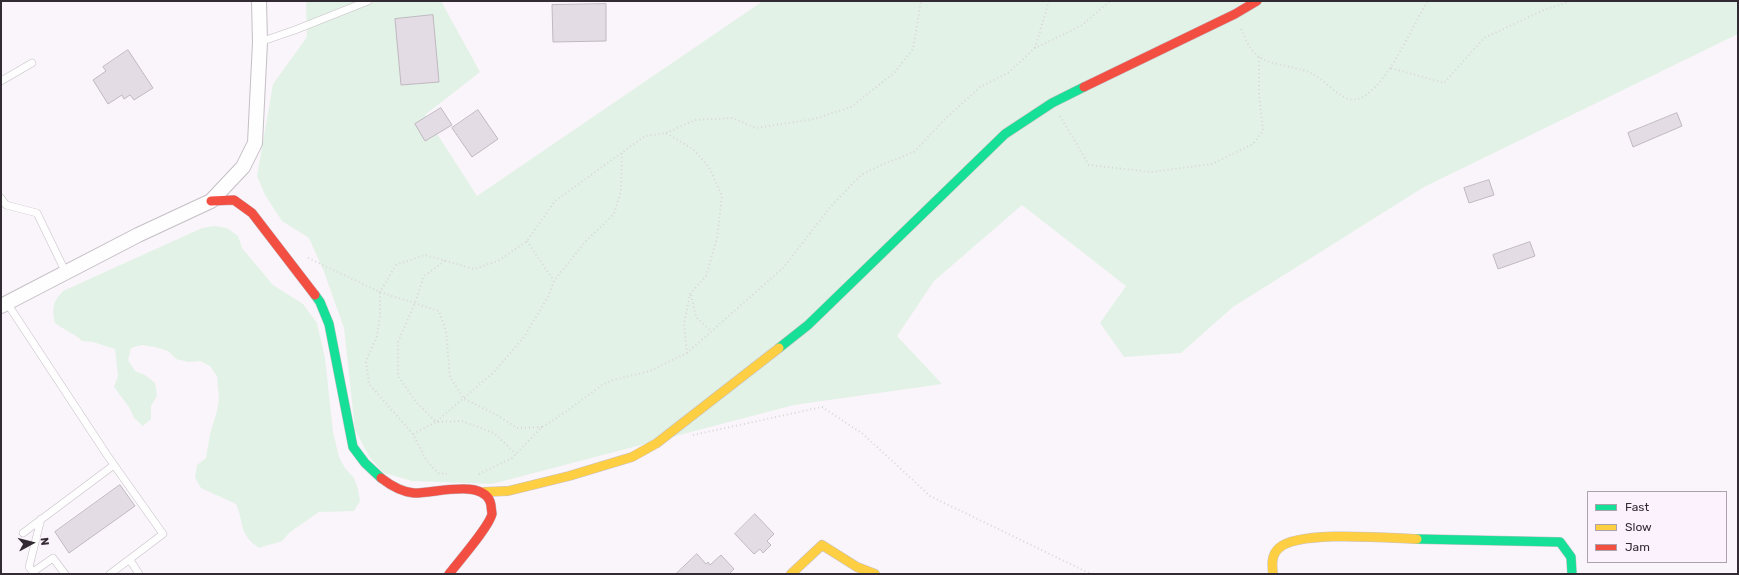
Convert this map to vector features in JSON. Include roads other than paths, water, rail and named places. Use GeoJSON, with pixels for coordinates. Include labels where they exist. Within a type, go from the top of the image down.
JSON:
{"type":"FeatureCollection","features":[{"type":"Feature","properties":{"kind":"street"},"geometry":{"type":"LineString","coordinates":[[211,201],[243,168],[255,143],[260,42],[259,1]]}},
{"type":"Feature","properties":{"kind":"street"},"geometry":{"type":"LineString","coordinates":[[4,304],[138,235],[211,201],[231,198],[252,213],[320,302],[329,324],[335,350],[353,447],[365,463],[377,475],[393,487],[413,493],[472,489],[483,492],[508,491],[632,458],[657,443],[808,325],[1005,134],[1052,103],[1234,7],[1257,1]]}},
{"type":"Feature","properties":{"kind":"street"},"geometry":{"type":"LineString","coordinates":[[456,571],[486,526],[492,514],[490,501],[483,492]]}},
{"type":"Feature","properties":{"kind":"street"},"geometry":{"type":"LineString","coordinates":[[1273,574],[1272,559],[1277,549],[1293,540],[1319,537],[1560,542],[1571,557],[1572,574]]}},
{"type":"Feature","properties":{"kind":"street"},"geometry":{"type":"LineString","coordinates":[[791,574],[822,545],[857,567],[875,574]]}},
{"type":"Feature","properties":{"kind":"lane"},"geometry":{"type":"LineString","coordinates":[[260,42],[295,30],[368,1]]}},
{"type":"Feature","properties":{"kind":"lane"},"geometry":{"type":"LineString","coordinates":[[1,81],[32,63]]}},
{"type":"Feature","properties":{"kind":"lane"},"geometry":{"type":"LineString","coordinates":[[1,198],[6,205],[37,212],[66,272]]}},
{"type":"Feature","properties":{"kind":"lane"},"geometry":{"type":"LineString","coordinates":[[4,304],[163,534],[110,574]]}},
{"type":"Feature","properties":{"kind":"lane"},"geometry":{"type":"LineString","coordinates":[[24,533],[114,465]]}},
{"type":"Feature","properties":{"kind":"lane"},"geometry":{"type":"LineString","coordinates":[[41,519],[29,567],[33,572],[53,558],[65,574]]}},
{"type":"Feature","properties":{"kind":"lane"},"geometry":{"type":"LineString","coordinates":[[130,560],[139,574]]}}]}
